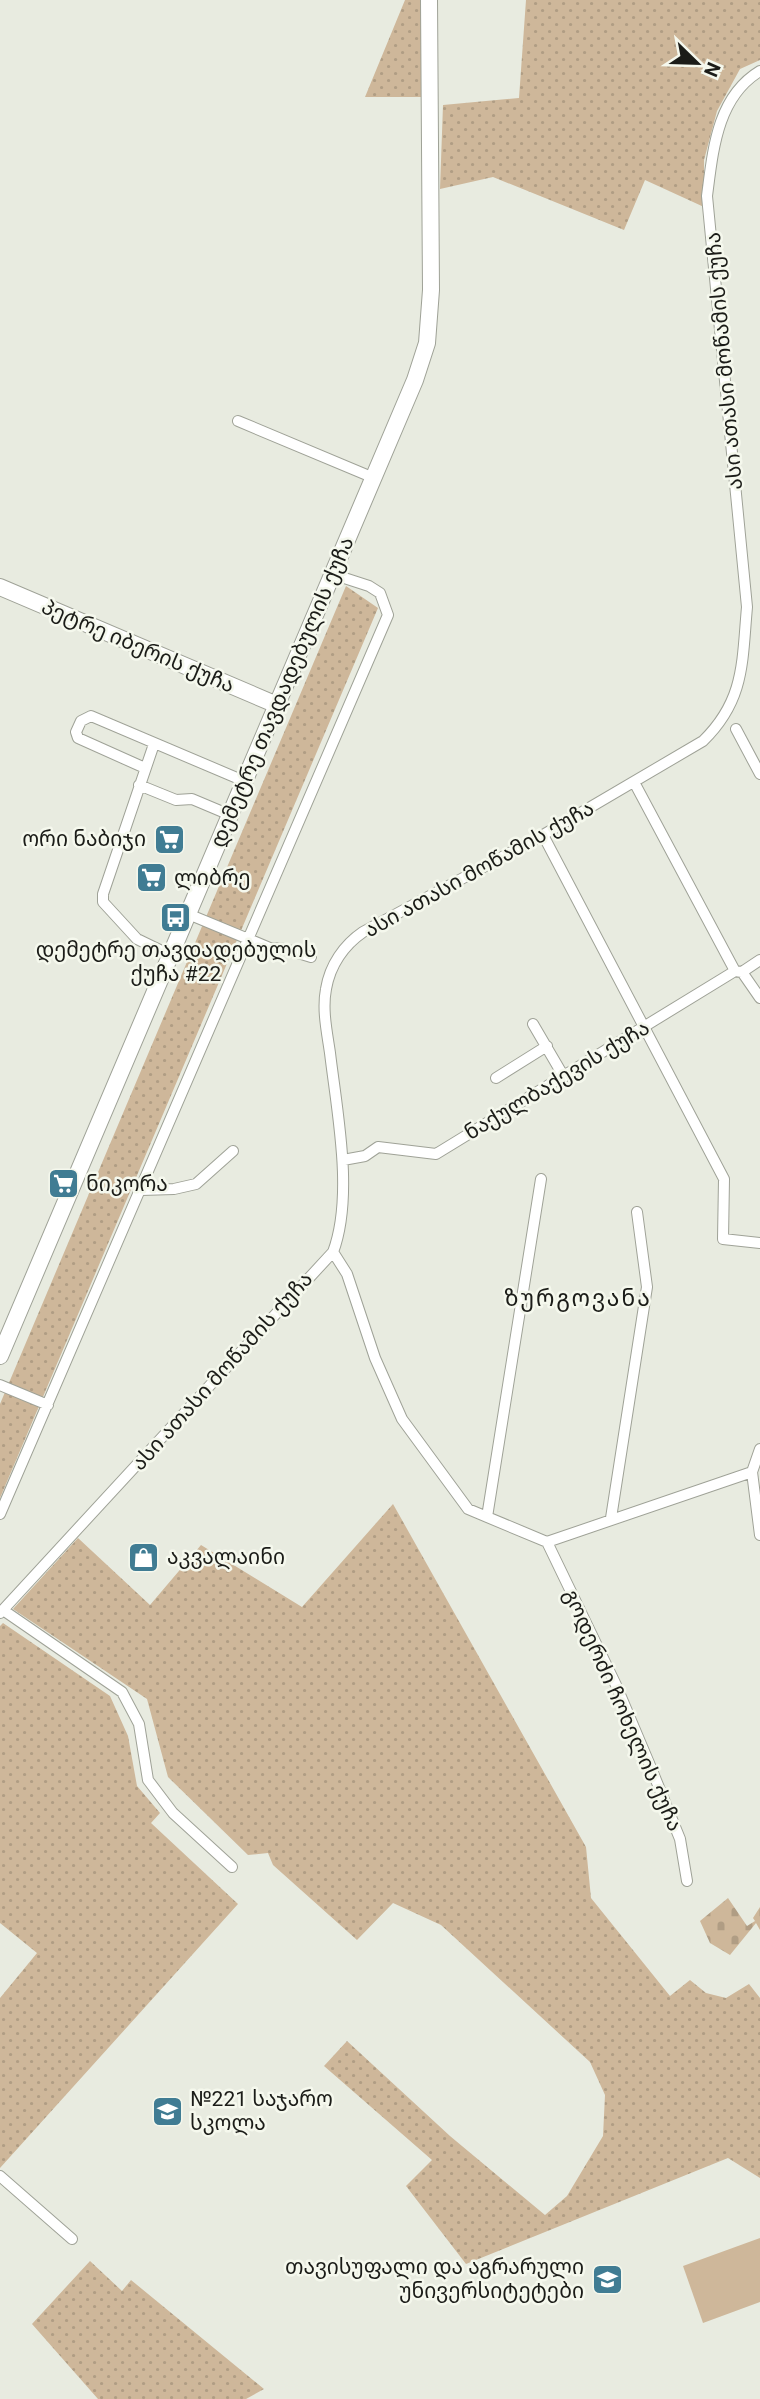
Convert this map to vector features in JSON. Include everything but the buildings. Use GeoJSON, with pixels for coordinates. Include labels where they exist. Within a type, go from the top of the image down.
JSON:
{"type":"FeatureCollection","features":[{"type":"Feature","properties":{"kind":"main road","name":"დემეტრე თავდადებულის ქუჩა"},"geometry":{"type":"LineString","coordinates":[[0,1356],[413,387],[427,342],[430,316],[429,0]]}},
{"type":"Feature","properties":{"kind":"main road","name":"პეტრე იბერის ქუჩა"},"geometry":{"type":"LineString","coordinates":[[0,587],[277,705]]}},
{"type":"Feature","properties":{"kind":"street","name":"ასი ათასი მოწამის ქუჩა"},"geometry":{"type":"LineString","coordinates":[[1,1612],[333,1252],[337,1237],[343,1160],[324,1007],[330,972],[341,952],[363,932],[543,835],[704,741],[724,720],[736,691],[741,667],[747,607],[707,196],[713,149],[723,116],[735,92],[760,72]]}},
{"type":"Feature","properties":{"kind":"street"},"geometry":{"type":"LineString","coordinates":[[238,421],[374,478]]}},
{"type":"Feature","properties":{"kind":"street"},"geometry":{"type":"LineString","coordinates":[[0,1514],[388,615],[380,593],[369,586],[332,575]]}},
{"type":"Feature","properties":{"kind":"street"},"geometry":{"type":"LineString","coordinates":[[145,768],[80,740],[76,732],[83,718],[91,716],[244,781]]}},
{"type":"Feature","properties":{"kind":"street"},"geometry":{"type":"LineString","coordinates":[[736,729],[760,774]]}},
{"type":"Feature","properties":{"kind":"street"},"geometry":{"type":"LineString","coordinates":[[154,744],[103,894],[103,902],[137,939],[170,955]]}},
{"type":"Feature","properties":{"kind":"street"},"geometry":{"type":"LineString","coordinates":[[634,782],[738,971],[760,998]]}},
{"type":"Feature","properties":{"kind":"street"},"geometry":{"type":"LineString","coordinates":[[139,785],[176,800],[192,799],[230,815]]}},
{"type":"Feature","properties":{"kind":"street"},"geometry":{"type":"LineString","coordinates":[[543,835],[646,1026],[724,1179],[723,1239],[760,1242]]}},
{"type":"Feature","properties":{"kind":"street"},"geometry":{"type":"LineString","coordinates":[[188,914],[274,949],[285,949],[310,957]]}},
{"type":"Feature","properties":{"kind":"street","name":"ნაქულბაქევის ქუჩა"},"geometry":{"type":"LineString","coordinates":[[343,1160],[365,1156],[378,1147],[436,1154],[760,960]]}},
{"type":"Feature","properties":{"kind":"street"},"geometry":{"type":"LineString","coordinates":[[533,1024],[564,1077]]}},
{"type":"Feature","properties":{"kind":"street"},"geometry":{"type":"LineString","coordinates":[[496,1078],[547,1046]]}},
{"type":"Feature","properties":{"kind":"street"},"geometry":{"type":"LineString","coordinates":[[141,1190],[174,1189],[196,1184],[233,1151]]}},
{"type":"Feature","properties":{"kind":"street"},"geometry":{"type":"LineString","coordinates":[[487,1517],[541,1179]]}},
{"type":"Feature","properties":{"kind":"street"},"geometry":{"type":"LineString","coordinates":[[611,1518],[647,1287],[637,1212]]}},
{"type":"Feature","properties":{"kind":"street"},"geometry":{"type":"LineString","coordinates":[[333,1252],[347,1274],[376,1358],[402,1419],[468,1509],[547,1542],[573,1536],[611,1518],[752,1472]]}},
{"type":"Feature","properties":{"kind":"street"},"geometry":{"type":"LineString","coordinates":[[0,1385],[48,1405]]}},
{"type":"Feature","properties":{"kind":"street"},"geometry":{"type":"LineString","coordinates":[[760,1449],[752,1472],[760,1535]]}},
{"type":"Feature","properties":{"kind":"street","name":"გოდერძი ჩოხელის ქუჩა"},"geometry":{"type":"LineString","coordinates":[[547,1542],[616,1685],[660,1788],[680,1839],[687,1881]]}},
{"type":"Feature","properties":{"kind":"street"},"geometry":{"type":"LineString","coordinates":[[1,1612],[122,1692],[139,1724],[148,1780],[173,1813],[232,1867]]}},
{"type":"Feature","properties":{"kind":"street"},"geometry":{"type":"LineString","coordinates":[[0,2176],[72,2239]]}},
{"type":"Feature","properties":{"kind":"green space"},"geometry":{"type":"Polygon","coordinates":[[[405,0],[425,0],[423,97],[365,97],[405,0]]]}},
{"type":"Feature","properties":{"kind":"green space"},"geometry":{"type":"Polygon","coordinates":[[[526,0],[760,0],[760,60],[740,69],[717,111],[704,160],[704,207],[645,180],[624,230],[493,177],[440,189],[443,105],[519,98],[526,0]]]}},
{"type":"Feature","properties":{"kind":"green space"},"geometry":{"type":"Polygon","coordinates":[[[346,586],[378,608],[0,1498],[0,1404],[346,586]]]}},
{"type":"Feature","properties":{"kind":"green space"},"geometry":{"type":"Polygon","coordinates":[[[393,1504],[586,1847],[591,1898],[670,1996],[690,1980],[706,1993],[726,1998],[749,1984],[760,1998],[760,2178],[728,2158],[466,2264],[406,2186],[432,2160],[324,2066],[347,2041],[450,2136],[545,2215],[567,2196],[603,2136],[605,2095],[590,2062],[441,1925],[393,1903],[357,1940],[273,1865],[268,1853],[248,1855],[168,1777],[147,1699],[13,1609],[78,1538],[150,1605],[201,1545],[302,1607],[393,1504]]]}},
{"type":"Feature","properties":{"kind":"green space"},"geometry":{"type":"Polygon","coordinates":[[[3,1623],[110,1696],[128,1736],[137,1786],[160,1813],[151,1823],[238,1904],[0,2168],[0,1998],[37,1953],[0,1923],[0,1626],[3,1623]]]}},
{"type":"Feature","properties":{"kind":"green space"},"geometry":{"type":"Polygon","coordinates":[[[728,1898],[747,1926],[755,1921],[753,1918],[760,1907],[760,1930],[756,1923],[730,1955],[710,1943],[700,1921],[728,1898]]]}},
{"type":"Feature","properties":{"kind":"green space"},"geometry":{"type":"Polygon","coordinates":[[[760,2238],[760,2302],[703,2323],[683,2266],[760,2238]]]}},
{"type":"Feature","properties":{"kind":"green space"},"geometry":{"type":"Polygon","coordinates":[[[90,2261],[122,2291],[131,2280],[264,2389],[246,2399],[98,2399],[32,2324],[90,2261]]]}},
{"type":"Feature","properties":{"kind":"place","name":"ორი ნაბიჯი"},"geometry":{"type":"Point","coordinates":[169,839]}},
{"type":"Feature","properties":{"kind":"place","name":"ლიბრე"},"geometry":{"type":"Point","coordinates":[151,878]}},
{"type":"Feature","properties":{"kind":"place","name":"დემეტრე თავდადებულის ქუჩა #22"},"geometry":{"type":"Point","coordinates":[176,918]}},
{"type":"Feature","properties":{"kind":"place","name":"ნიკორა"},"geometry":{"type":"Point","coordinates":[63,1184]}},
{"type":"Feature","properties":{"kind":"place","name":"აკვალაინი"},"geometry":{"type":"Point","coordinates":[144,1557]}},
{"type":"Feature","properties":{"kind":"place","name":"№221 საჯარო სკოლა"},"geometry":{"type":"Point","coordinates":[167,2111]}},
{"type":"Feature","properties":{"kind":"place","name":"თავისუფალი და აგრარული უნივერსიტეტები"},"geometry":{"type":"Point","coordinates":[607,2279]}},
{"type":"Feature","properties":{"kind":"district","name":"ზურგოვანა"},"geometry":{"type":"Point","coordinates":[578,1298]}}]}
